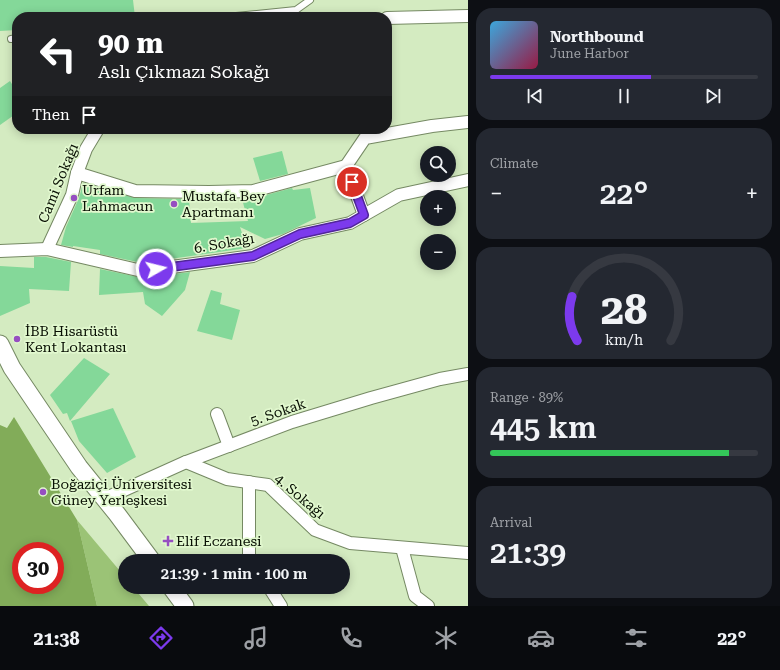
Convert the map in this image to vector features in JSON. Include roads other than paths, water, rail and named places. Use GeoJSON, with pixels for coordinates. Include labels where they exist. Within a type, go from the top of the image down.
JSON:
{"type":"FeatureCollection","features":[{"type":"Feature","properties":{"kind":"main road"},"geometry":{"type":"LineString","coordinates":[[0,344],[6,363],[79,467],[147,554]]}},
{"type":"Feature","properties":{"kind":"main road"},"geometry":{"type":"LineString","coordinates":[[176,594],[185,606]]}},
{"type":"Feature","properties":{"kind":"street"},"geometry":{"type":"LineString","coordinates":[[392,18],[468,16]]}},
{"type":"Feature","properties":{"kind":"street"},"geometry":{"type":"LineString","coordinates":[[392,133],[432,126],[468,122]]}},
{"type":"Feature","properties":{"kind":"street","name":"Cami Sokağı"},"geometry":{"type":"LineString","coordinates":[[47,249],[72,195],[77,173],[86,149],[95,134]]}},
{"type":"Feature","properties":{"kind":"street"},"geometry":{"type":"LineString","coordinates":[[77,173],[135,191],[253,191],[346,166],[365,138],[387,134]]}},
{"type":"Feature","properties":{"kind":"street"},"geometry":{"type":"LineString","coordinates":[[346,166],[364,215]]}},
{"type":"Feature","properties":{"kind":"street","name":"6. Sokağı"},"geometry":{"type":"LineString","coordinates":[[0,252],[47,249],[142,271],[253,256],[300,234],[350,223],[399,195],[468,180]]}},
{"type":"Feature","properties":{"kind":"street","name":"5. Sokak"},"geometry":{"type":"LineString","coordinates":[[104,499],[186,462],[292,422],[440,379],[468,374]]}},
{"type":"Feature","properties":{"kind":"street"},"geometry":{"type":"LineString","coordinates":[[217,414],[229,446]]}},
{"type":"Feature","properties":{"kind":"street","name":"4. Sokağı"},"geometry":{"type":"LineString","coordinates":[[186,462],[227,479],[268,485],[315,530],[350,543],[468,553]]}},
{"type":"Feature","properties":{"kind":"street"},"geometry":{"type":"LineString","coordinates":[[249,482],[250,554]]}},
{"type":"Feature","properties":{"kind":"street"},"geometry":{"type":"LineString","coordinates":[[402,548],[415,596],[428,606]]}},
{"type":"Feature","properties":{"kind":"street"},"geometry":{"type":"LineString","coordinates":[[273,594],[281,606]]}},
{"type":"Feature","properties":{"kind":"lane"},"geometry":{"type":"LineString","coordinates":[[276,12],[296,10],[310,0]]}},
{"type":"Feature","properties":{"kind":"place","name":"Urfam Lahmacun"},"geometry":{"type":"Point","coordinates":[74,198]}},
{"type":"Feature","properties":{"kind":"place","name":"Mustafa Bey Apartmanı"},"geometry":{"type":"Point","coordinates":[174,204]}},
{"type":"Feature","properties":{"kind":"place","name":"İBB Hisarüstü Kent Lokantası"},"geometry":{"type":"Point","coordinates":[17,339]}},
{"type":"Feature","properties":{"kind":"place","name":"Boğaziçi Üniversitesi Güney Yerleşkesi"},"geometry":{"type":"Point","coordinates":[43,492]}},
{"type":"Feature","properties":{"kind":"place","name":"Elif Eczanesi"},"geometry":{"type":"Point","coordinates":[168,541]}}]}
